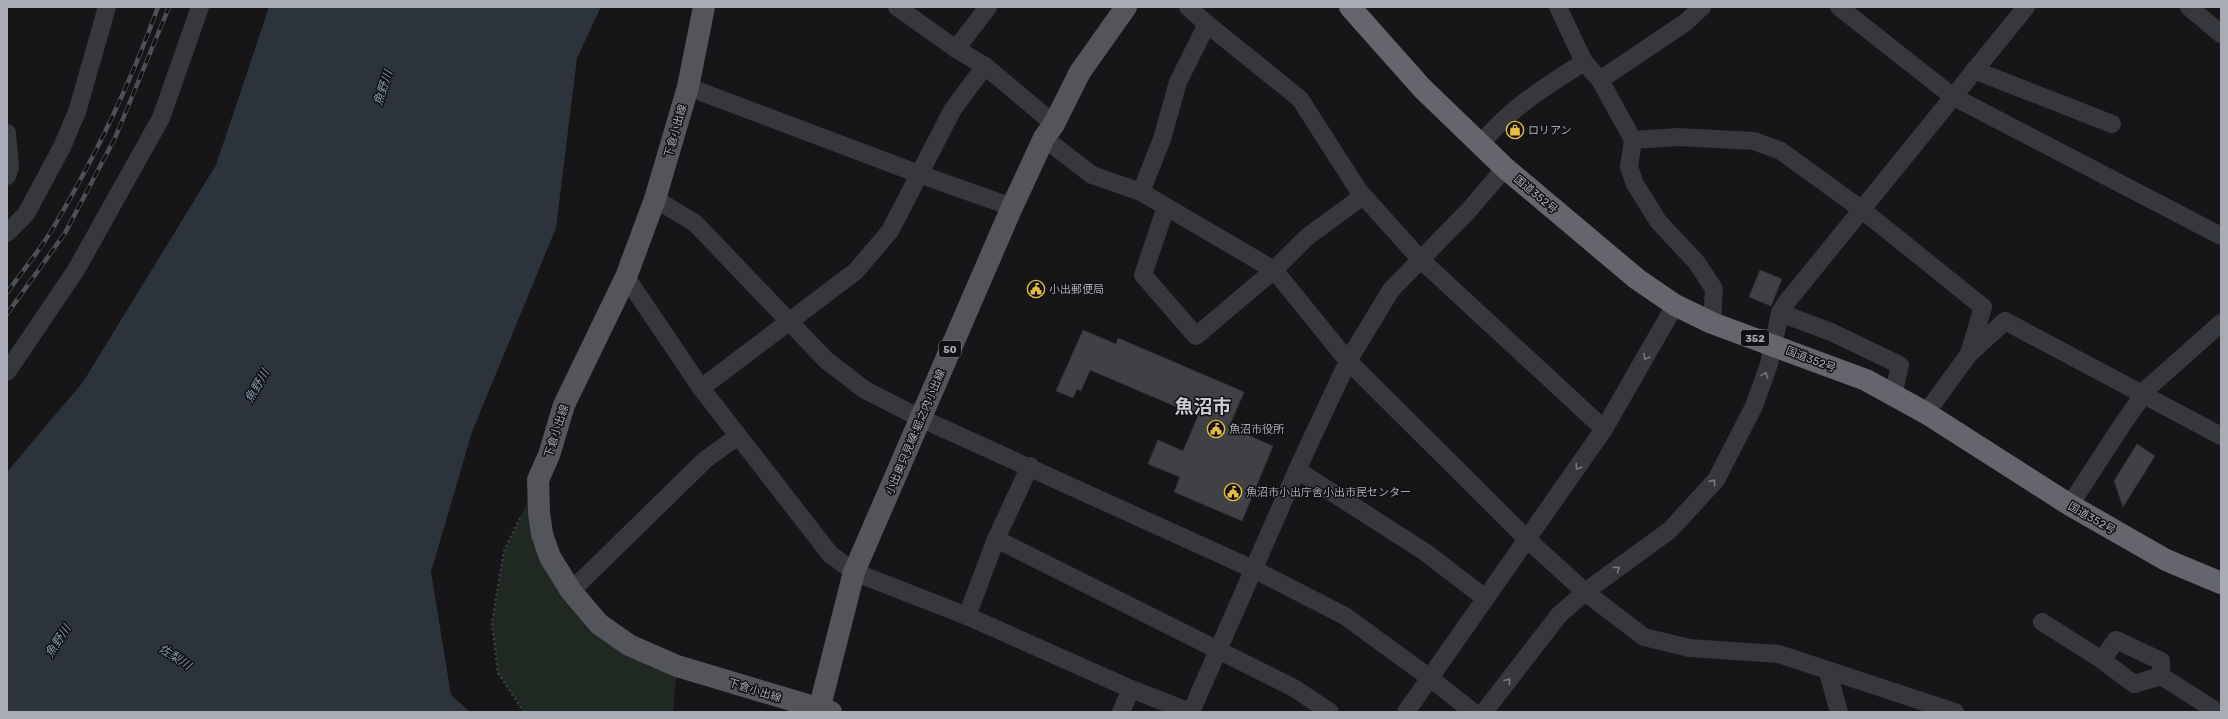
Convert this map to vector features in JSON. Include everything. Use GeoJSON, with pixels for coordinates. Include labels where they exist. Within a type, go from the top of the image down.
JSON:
{"type":"FeatureCollection","features":[{"type":"Feature","properties":{"kind":"highway","name":"国道352号"},"geometry":{"type":"LineString","coordinates":[[1350,7],[1422,88],[1505,168],[1637,279],[1676,305],[1712,323],[1773,344],[1866,380],[1926,413],[2070,505],[2166,560],[2221,583]]}},
{"type":"Feature","properties":{"kind":"main road","name":"下倉小出線"},"geometry":{"type":"LineString","coordinates":[[704,7],[688,86],[655,199],[626,277],[564,405],[549,455],[538,480],[539,513],[542,534],[550,557],[571,591],[599,624],[629,645],[677,666],[823,711]]}},
{"type":"Feature","properties":{"kind":"main road","name":"小出奥只見線;堀之内小出線"},"geometry":{"type":"LineString","coordinates":[[823,711],[854,572],[920,418],[1012,206],[1049,131],[1080,72],[1126,7]]}},
{"type":"Feature","properties":{"kind":"street"},"geometry":{"type":"LineString","coordinates":[[7,232],[26,214],[62,147],[77,112],[106,7]]}},
{"type":"Feature","properties":{"kind":"street"},"geometry":{"type":"LineString","coordinates":[[7,372],[76,270],[161,118],[200,7]]}},
{"type":"Feature","properties":{"kind":"street"},"geometry":{"type":"LineString","coordinates":[[897,7],[956,49],[985,66],[1092,175],[1141,192],[1274,270],[1348,361],[1528,540],[1585,592],[1644,637],[1689,648],[1779,654],[1828,672],[1955,712]]}},
{"type":"Feature","properties":{"kind":"street"},"geometry":{"type":"LineString","coordinates":[[956,49],[988,7]]}},
{"type":"Feature","properties":{"kind":"street"},"geometry":{"type":"LineString","coordinates":[[1188,7],[1206,24],[1300,99],[1363,196],[1421,260],[1604,429]]}},
{"type":"Feature","properties":{"kind":"street"},"geometry":{"type":"LineString","coordinates":[[1558,7],[1584,62],[1600,80],[1633,140],[1629,167],[1635,184],[1658,221],[1697,264],[1714,289],[1712,323]]}},
{"type":"Feature","properties":{"kind":"street"},"geometry":{"type":"LineString","coordinates":[[1600,80],[1686,22],[1702,7]]}},
{"type":"Feature","properties":{"kind":"street"},"geometry":{"type":"LineString","coordinates":[[1839,7],[1952,96],[2221,236]]}},
{"type":"Feature","properties":{"kind":"street"},"geometry":{"type":"LineString","coordinates":[[1484,712],[1559,615],[1585,592],[1670,530],[1716,480],[1754,406],[1769,364],[1780,314],[1861,209],[2026,7]]}},
{"type":"Feature","properties":{"kind":"street"},"geometry":{"type":"LineString","coordinates":[[2195,9],[2221,34]]}},
{"type":"Feature","properties":{"kind":"street"},"geometry":{"type":"LineString","coordinates":[[1141,192],[1162,139],[1178,82],[1206,24]]}},
{"type":"Feature","properties":{"kind":"street"},"geometry":{"type":"LineString","coordinates":[[1481,144],[1494,128],[1530,97],[1584,62]]}},
{"type":"Feature","properties":{"kind":"street"},"geometry":{"type":"LineString","coordinates":[[701,388],[856,271],[890,231],[953,108],[985,66]]}},
{"type":"Feature","properties":{"kind":"street"},"geometry":{"type":"LineString","coordinates":[[1974,70],[2112,124]]}},
{"type":"Feature","properties":{"kind":"street"},"geometry":{"type":"LineString","coordinates":[[688,86],[919,174],[1012,206]]}},
{"type":"Feature","properties":{"kind":"street"},"geometry":{"type":"LineString","coordinates":[[7,133],[10,167],[7,176]]}},
{"type":"Feature","properties":{"kind":"street"},"geometry":{"type":"LineString","coordinates":[[1633,140],[1678,137],[1754,140],[1781,151],[1861,209],[1984,307],[1969,354]]}},
{"type":"Feature","properties":{"kind":"street"},"geometry":{"type":"LineString","coordinates":[[626,277],[701,388],[830,554],[854,572],[967,616],[1131,689],[1191,712],[1255,570],[1297,470],[1348,361],[1391,290],[1469,210],[1505,168]]}},
{"type":"Feature","properties":{"kind":"street"},"geometry":{"type":"LineString","coordinates":[[1166,207],[1143,276],[1196,336],[1274,270],[1307,237],[1363,196]]}},
{"type":"Feature","properties":{"kind":"street"},"geometry":{"type":"LineString","coordinates":[[655,199],[695,223],[826,360],[865,390],[920,418],[1030,466],[1255,570],[1345,616],[1430,678],[1473,712]]}},
{"type":"Feature","properties":{"kind":"street"},"geometry":{"type":"LineString","coordinates":[[1406,712],[1485,598],[1528,540],[1604,429],[1676,305]]}},
{"type":"Feature","properties":{"kind":"street"},"geometry":{"type":"LineString","coordinates":[[1780,314],[1831,332],[1900,365],[1893,395]]}},
{"type":"Feature","properties":{"kind":"street"},"geometry":{"type":"LineString","coordinates":[[1926,413],[1969,354],[2005,321],[2221,436]]}},
{"type":"Feature","properties":{"kind":"street"},"geometry":{"type":"LineString","coordinates":[[2070,505],[2124,422],[2145,395],[2149,387],[2221,323]]}},
{"type":"Feature","properties":{"kind":"street"},"geometry":{"type":"LineString","coordinates":[[571,591],[705,460],[738,436]]}},
{"type":"Feature","properties":{"kind":"street"},"geometry":{"type":"LineString","coordinates":[[967,616],[996,539],[1030,466]]}},
{"type":"Feature","properties":{"kind":"street"},"geometry":{"type":"LineString","coordinates":[[1297,470],[1425,552],[1485,598]]}},
{"type":"Feature","properties":{"kind":"street"},"geometry":{"type":"LineString","coordinates":[[996,539],[1294,688],[1330,712]]}},
{"type":"Feature","properties":{"kind":"street"},"geometry":{"type":"LineString","coordinates":[[2042,622],[2102,660],[2134,684],[2161,676],[2218,712]]}},
{"type":"Feature","properties":{"kind":"street"},"geometry":{"type":"LineString","coordinates":[[2102,660],[2116,640],[2161,661],[2161,676]]}},
{"type":"Feature","properties":{"kind":"street"},"geometry":{"type":"LineString","coordinates":[[1828,672],[1839,712]]}},
{"type":"Feature","properties":{"kind":"street"},"geometry":{"type":"LineString","coordinates":[[1121,712],[1131,689]]}},
{"type":"Feature","properties":{"kind":"path"},"geometry":{"type":"LineString","coordinates":[[521,515],[504,551],[492,623],[498,673],[524,712]]}},
{"type":"Feature","properties":{"kind":"shaded area"},"geometry":{"type":"Polygon","coordinates":[[[538,480],[539,513],[571,591],[677,666],[673,712],[524,712],[498,673],[492,623],[504,551],[538,480]]]}},
{"type":"Feature","properties":{"kind":"water"},"geometry":{"type":"Polygon","coordinates":[[[269,7],[601,7],[577,58],[556,228],[472,432],[431,572],[451,695],[470,712],[7,712],[7,472],[83,382],[216,165],[269,7]]]}},
{"type":"Feature","properties":{"kind":"building"},"geometry":{"type":"Polygon","coordinates":[[[1760,270],[1782,279],[1771,306],[1749,297],[1760,270]]]}},
{"type":"Feature","properties":{"kind":"building","name":"魚沼市役所"},"geometry":{"type":"Polygon","coordinates":[[[1083,330],[1116,344],[1118,338],[1244,392],[1229,427],[1273,446],[1242,521],[1174,492],[1180,477],[1148,464],[1158,440],[1183,451],[1198,416],[1090,370],[1081,391],[1077,389],[1073,398],[1056,391],[1083,330]]]}},
{"type":"Feature","properties":{"kind":"building"},"geometry":{"type":"Polygon","coordinates":[[[2137,444],[2155,456],[2123,507],[2114,481],[2137,444]]]}},
{"type":"Feature","properties":{"kind":"railway"},"geometry":{"type":"LineString","coordinates":[[7,293],[51,232],[99,145],[148,35],[158,7]]}},
{"type":"Feature","properties":{"kind":"railway"},"geometry":{"type":"LineString","coordinates":[[7,314],[65,233],[115,138],[169,7]]}},
{"type":"Feature","properties":{"kind":"place","name":"ロリアン"},"geometry":{"type":"Point","coordinates":[1515,130]}},
{"type":"Feature","properties":{"kind":"place","name":"小出郵便局"},"geometry":{"type":"Point","coordinates":[1036,289]}},
{"type":"Feature","properties":{"kind":"place","name":"魚沼市役所"},"geometry":{"type":"Point","coordinates":[1216,429]}},
{"type":"Feature","properties":{"kind":"place","name":"魚沼市小出庁舎小出市民センター"},"geometry":{"type":"Point","coordinates":[1233,492]}},
{"type":"Feature","properties":{"kind":"district","name":"魚沼市"},"geometry":{"type":"Point","coordinates":[1203,406]}},
{"type":"Feature","properties":{"kind":"water label","name":"魚野川"},"geometry":{"type":"Point","coordinates":[383,88]}},
{"type":"Feature","properties":{"kind":"water label","name":"魚野川"},"geometry":{"type":"Point","coordinates":[257,386]}},
{"type":"Feature","properties":{"kind":"water label","name":"魚野川"},"geometry":{"type":"Point","coordinates":[58,641]}},
{"type":"Feature","properties":{"kind":"water label","name":"佐梨川"},"geometry":{"type":"Point","coordinates":[175,657]}}]}
